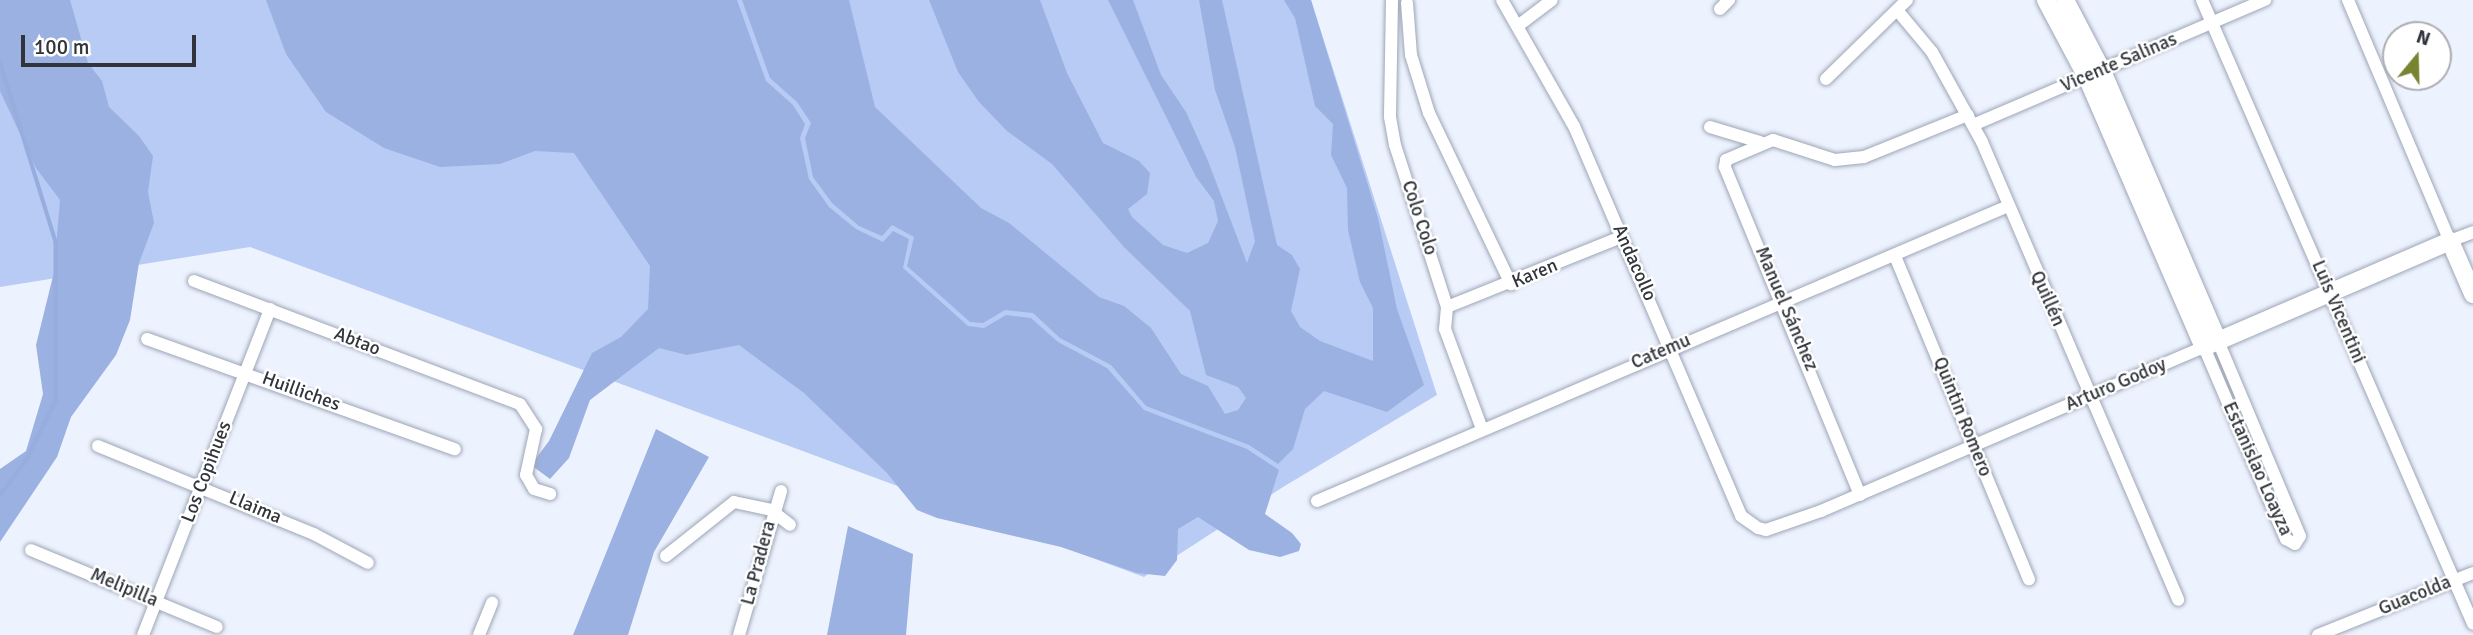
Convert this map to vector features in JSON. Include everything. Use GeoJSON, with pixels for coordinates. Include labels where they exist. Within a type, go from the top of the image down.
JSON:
{"type":"FeatureCollection","features":[{"type":"Feature","properties":{"kind":"street","name":"Colo Colo"},"geometry":{"type":"LineString","coordinates":[[1392,0],[1390,117],[1395,145],[1447,307],[1445,329],[1482,429]]}},
{"type":"Feature","properties":{"kind":"street","name":"Andacollo"},"geometry":{"type":"LineString","coordinates":[[1502,0],[1519,24],[1574,126],[1672,348],[1741,516],[1758,528]]}},
{"type":"Feature","properties":{"kind":"street"},"geometry":{"type":"LineString","coordinates":[[1519,24],[1552,0]]}},
{"type":"Feature","properties":{"kind":"street"},"geometry":{"type":"LineString","coordinates":[[1826,79],[1907,0]]}},
{"type":"Feature","properties":{"kind":"street","name":"Estanislao Loayza"},"geometry":{"type":"LineString","coordinates":[[2046,0],[2094,74]]}},
{"type":"Feature","properties":{"kind":"street","name":"Estanislao Loayza"},"geometry":{"type":"LineString","coordinates":[[2065,0],[2094,74],[2211,344],[2300,536],[2295,544],[2286,539],[2211,344]]}},
{"type":"Feature","properties":{"kind":"street","name":"Luis Vicentini"},"geometry":{"type":"LineString","coordinates":[[2202,0],[2473,624]]}},
{"type":"Feature","properties":{"kind":"street","name":"Vicente Salinas"},"geometry":{"type":"LineString","coordinates":[[1764,141],[1835,160],[1864,157],[2094,74],[2265,0]]}},
{"type":"Feature","properties":{"kind":"street"},"geometry":{"type":"LineString","coordinates":[[2348,0],[2473,294]]}},
{"type":"Feature","properties":{"kind":"street"},"geometry":{"type":"LineString","coordinates":[[1407,3],[1411,55],[1429,114],[1511,284]]}},
{"type":"Feature","properties":{"kind":"street","name":"Quillén"},"geometry":{"type":"LineString","coordinates":[[1897,10],[1932,51],[1971,120],[2006,207],[2178,600]]}},
{"type":"Feature","properties":{"kind":"street"},"geometry":{"type":"LineString","coordinates":[[1710,127],[1764,141]]}},
{"type":"Feature","properties":{"kind":"street","name":"Manuel Sánchez"},"geometry":{"type":"LineString","coordinates":[[1764,141],[1731,156],[1725,167],[1783,300],[1860,495]]}},
{"type":"Feature","properties":{"kind":"street","name":"Catemu"},"geometry":{"type":"LineString","coordinates":[[1317,501],[2006,207]]}},
{"type":"Feature","properties":{"kind":"street","name":"Arturo Godoy"},"geometry":{"type":"LineString","coordinates":[[1758,528],[1766,530],[1860,495],[1973,444],[2473,232]]}},
{"type":"Feature","properties":{"kind":"street","name":"Karen"},"geometry":{"type":"LineString","coordinates":[[1447,307],[1511,284],[1622,237]]}},
{"type":"Feature","properties":{"kind":"street","name":"Quintin Romero"},"geometry":{"type":"LineString","coordinates":[[1895,256],[2028,579]]}},
{"type":"Feature","properties":{"kind":"street","name":"Abtao"},"geometry":{"type":"LineString","coordinates":[[194,281],[520,404],[536,429],[526,475],[534,489],[550,494]]}},
{"type":"Feature","properties":{"kind":"street","name":"Los Copihues"},"geometry":{"type":"LineString","coordinates":[[143,635],[270,309]]}},
{"type":"Feature","properties":{"kind":"street","name":"Huilliches"},"geometry":{"type":"LineString","coordinates":[[147,339],[455,449]]}},
{"type":"Feature","properties":{"kind":"street","name":"Llaima"},"geometry":{"type":"LineString","coordinates":[[98,446],[202,486],[314,534],[368,563]]}},
{"type":"Feature","properties":{"kind":"street","name":"La Pradera"},"geometry":{"type":"LineString","coordinates":[[739,635],[780,491]]}},
{"type":"Feature","properties":{"kind":"street"},"geometry":{"type":"LineString","coordinates":[[666,556],[731,503],[773,512],[790,525]]}},
{"type":"Feature","properties":{"kind":"street","name":"Melipilla"},"geometry":{"type":"LineString","coordinates":[[31,550],[217,627]]}},
{"type":"Feature","properties":{"kind":"street","name":"Guacolda"},"geometry":{"type":"LineString","coordinates":[[2318,635],[2473,573]]}},
{"type":"Feature","properties":{"kind":"street"},"geometry":{"type":"LineString","coordinates":[[479,635],[492,601]]}},
{"type":"Feature","properties":{"kind":"shaded area"},"geometry":{"type":"Polygon","coordinates":[[[0,0],[1311,0],[1437,395],[1283,487],[1144,577],[250,247],[0,287],[0,0]]]}},
{"type":"Feature","properties":{"kind":"shaded area"},"geometry":{"type":"Polygon","coordinates":[[[0,0],[70,0],[88,63],[102,81],[109,107],[139,136],[153,156],[148,192],[154,223],[139,263],[130,320],[116,355],[71,417],[57,457],[0,542],[0,469],[26,451],[43,394],[36,345],[54,272],[60,200],[36,168],[0,91],[0,0]]]}},
{"type":"Feature","properties":{"kind":"shaded area"},"geometry":{"type":"Polygon","coordinates":[[[266,0],[737,0],[766,81],[793,105],[805,124],[800,138],[809,179],[829,207],[856,229],[883,242],[893,231],[909,239],[903,268],[968,326],[984,328],[1006,315],[1031,318],[1058,342],[1107,368],[1144,410],[1247,449],[1279,470],[1265,514],[1292,533],[1301,544],[1299,551],[1280,557],[1249,550],[1198,517],[1178,529],[1177,560],[1165,576],[1137,573],[1061,547],[937,518],[917,510],[887,473],[804,393],[739,345],[687,355],[659,348],[590,400],[569,458],[550,479],[531,465],[549,441],[592,353],[621,337],[648,309],[650,266],[574,153],[535,151],[500,164],[440,167],[384,148],[326,112],[286,54],[266,0]]]}},
{"type":"Feature","properties":{"kind":"shaded area"},"geometry":{"type":"Polygon","coordinates":[[[742,0],[849,0],[875,107],[981,208],[1009,223],[1099,297],[1124,306],[1151,328],[1181,374],[1208,386],[1225,414],[1238,410],[1246,398],[1238,387],[1206,375],[1190,311],[1124,247],[1052,164],[1007,131],[979,102],[958,72],[929,0],[1040,0],[1067,73],[1103,143],[1139,161],[1150,173],[1147,194],[1128,209],[1132,217],[1163,245],[1187,253],[1208,243],[1218,221],[1214,201],[1196,177],[1108,0],[1133,0],[1161,75],[1186,112],[1208,161],[1247,263],[1255,241],[1235,147],[1215,90],[1199,0],[1222,0],[1277,245],[1292,255],[1300,269],[1291,311],[1300,327],[1320,341],[1373,361],[1373,308],[1360,282],[1348,230],[1347,188],[1331,155],[1333,124],[1315,106],[1295,18],[1284,0],[1311,0],[1378,218],[1397,309],[1424,385],[1387,412],[1324,391],[1305,409],[1293,449],[1278,464],[1249,445],[1146,406],[1111,365],[1060,338],[1033,313],[1005,310],[983,323],[970,322],[907,266],[914,237],[892,225],[882,236],[859,226],[832,203],[813,177],[805,138],[811,123],[797,102],[770,78],[742,0]]]}},
{"type":"Feature","properties":{"kind":"shaded area"},"geometry":{"type":"Polygon","coordinates":[[[656,429],[709,457],[654,552],[628,635],[573,635],[656,429]]]}},
{"type":"Feature","properties":{"kind":"shaded area"},"geometry":{"type":"Polygon","coordinates":[[[848,526],[913,554],[906,635],[827,635],[848,526]]]}},
{"type":"Feature","properties":{"kind":"waterway"},"geometry":{"type":"LineString","coordinates":[[0,61],[56,242],[56,401],[25,463],[0,496]]}}]}
